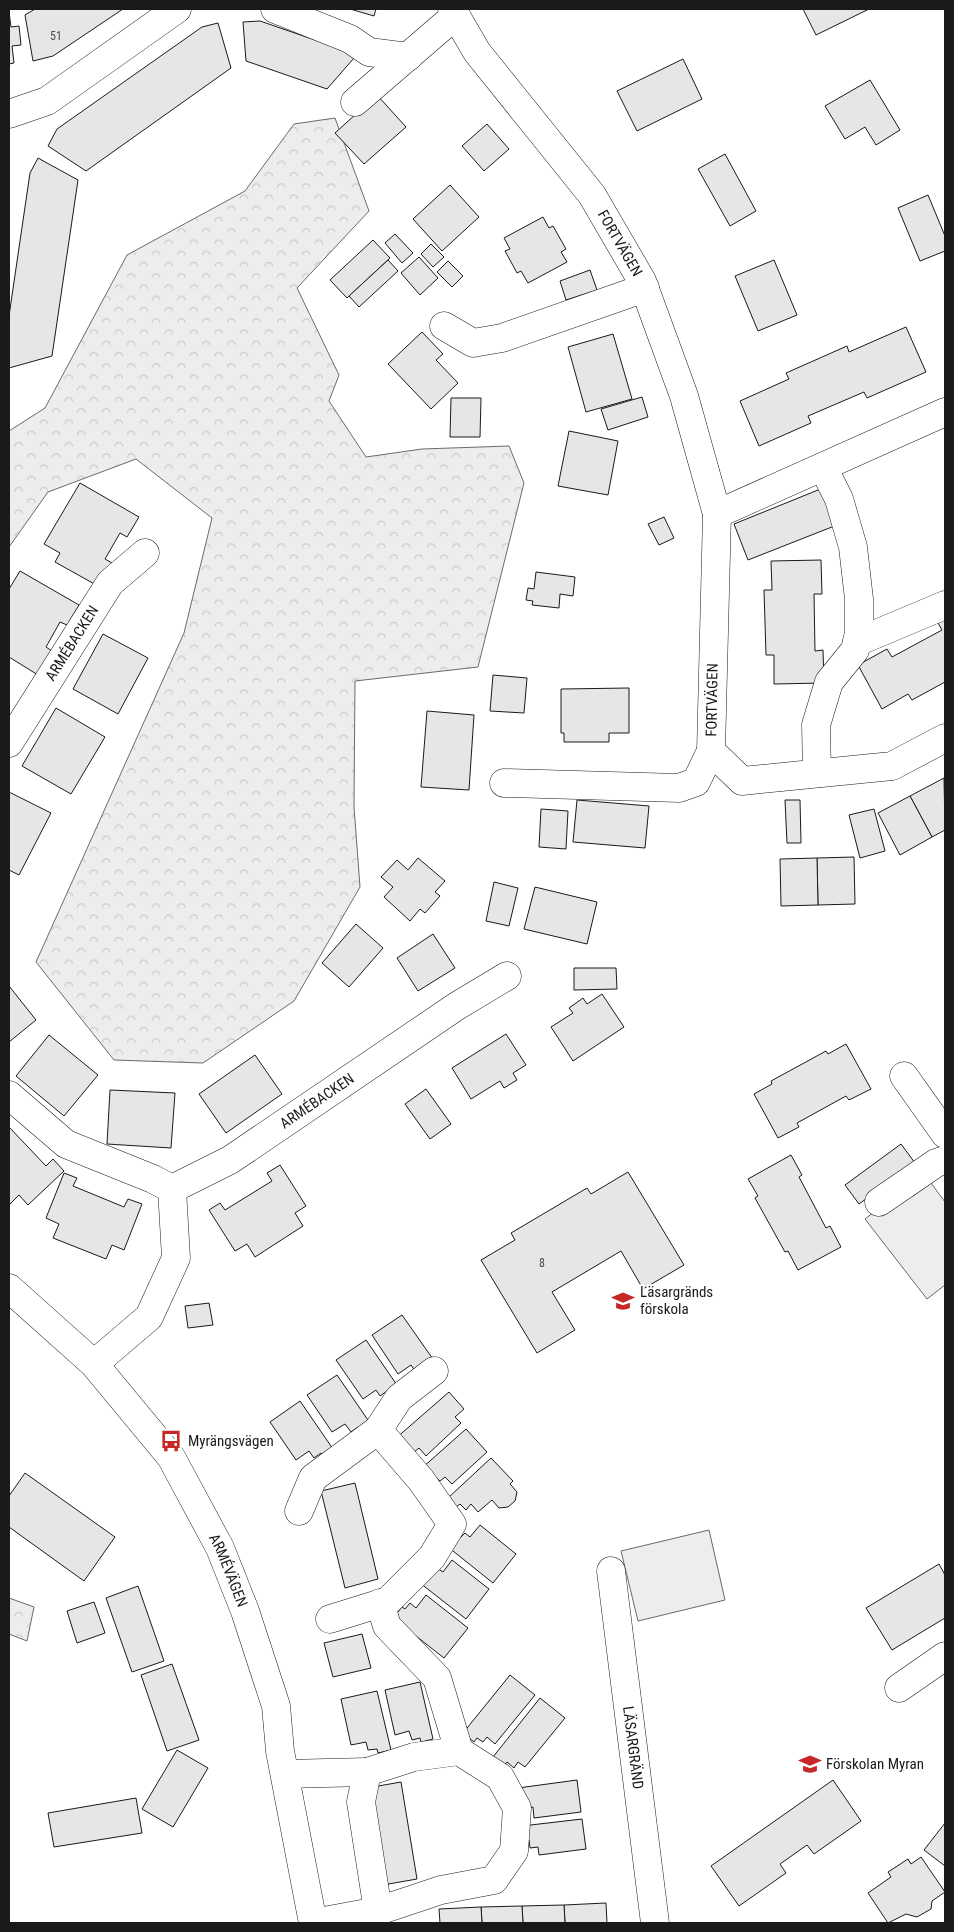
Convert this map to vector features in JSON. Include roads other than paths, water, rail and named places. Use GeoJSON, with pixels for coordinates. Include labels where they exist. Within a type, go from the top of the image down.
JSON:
{"type":"FeatureCollection","features":[{"type":"Feature","properties":{"kind":"street"},"geometry":{"type":"LineString","coordinates":[[9,114],[47,101],[176,9]]}},
{"type":"Feature","properties":{"kind":"street"},"geometry":{"type":"LineString","coordinates":[[275,9],[350,39],[369,52],[408,57]]}},
{"type":"Feature","properties":{"kind":"street"},"geometry":{"type":"LineString","coordinates":[[355,102],[408,57],[454,12]]}},
{"type":"Feature","properties":{"kind":"street","name":"FORTVÄGEN"},"geometry":{"type":"LineString","coordinates":[[454,12],[477,52],[592,196],[645,288],[684,396],[717,514],[711,751],[742,781],[892,766],[945,738]]}},
{"type":"Feature","properties":{"kind":"street"},"geometry":{"type":"LineString","coordinates":[[444,326],[473,343],[502,338],[645,288]]}},
{"type":"Feature","properties":{"kind":"street"},"geometry":{"type":"LineString","coordinates":[[717,514],[944,416]]}},
{"type":"Feature","properties":{"kind":"street"},"geometry":{"type":"LineString","coordinates":[[817,773],[816,725],[829,682],[856,650],[859,600],[853,547],[839,499],[823,467]]}},
{"type":"Feature","properties":{"kind":"street","name":"ARMÉBACKEN"},"geometry":{"type":"LineString","coordinates":[[9,743],[110,583],[145,553]]}},
{"type":"Feature","properties":{"kind":"street"},"geometry":{"type":"LineString","coordinates":[[857,642],[945,605]]}},
{"type":"Feature","properties":{"kind":"street"},"geometry":{"type":"LineString","coordinates":[[504,783],[679,788],[696,782],[711,751]]}},
{"type":"Feature","properties":{"kind":"street","name":"ARMÉBACKEN"},"geometry":{"type":"LineString","coordinates":[[172,1189],[230,1160],[457,1006],[507,976]]}},
{"type":"Feature","properties":{"kind":"street"},"geometry":{"type":"LineString","coordinates":[[904,1076],[945,1134]]}},
{"type":"Feature","properties":{"kind":"street"},"geometry":{"type":"LineString","coordinates":[[9,1095],[66,1144],[153,1178],[172,1189],[176,1258],[149,1317],[94,1364]]}},
{"type":"Feature","properties":{"kind":"street"},"geometry":{"type":"LineString","coordinates":[[879,1202],[936,1163],[945,1160]]}},
{"type":"Feature","properties":{"kind":"street","name":"ARMÉVÄGEN"},"geometry":{"type":"LineString","coordinates":[[9,1288],[94,1364],[171,1457],[220,1548],[245,1611],[276,1706],[280,1751],[313,1923]]}},
{"type":"Feature","properties":{"kind":"street"},"geometry":{"type":"LineString","coordinates":[[298,1511],[313,1478],[378,1430],[399,1398],[434,1371]]}},
{"type":"Feature","properties":{"kind":"street"},"geometry":{"type":"LineString","coordinates":[[330,1620],[388,1601],[432,1557],[452,1524],[421,1480],[378,1430]]}},
{"type":"Feature","properties":{"kind":"street","name":"LÄSARGRÄND"},"geometry":{"type":"LineString","coordinates":[[611,1571],[655,1923]]}},
{"type":"Feature","properties":{"kind":"street"},"geometry":{"type":"LineString","coordinates":[[380,1603],[388,1626],[437,1678],[459,1751]]}},
{"type":"Feature","properties":{"kind":"street"},"geometry":{"type":"LineString","coordinates":[[900,1688],[945,1656]]}},
{"type":"Feature","properties":{"kind":"street"},"geometry":{"type":"LineString","coordinates":[[285,1774],[367,1772],[414,1757],[459,1751],[500,1777],[517,1808],[514,1851],[494,1880],[441,1890],[378,1911],[313,1923]]}},
{"type":"Feature","properties":{"kind":"street"},"geometry":{"type":"LineString","coordinates":[[367,1772],[361,1802],[378,1911]]}},
{"type":"Feature","properties":{"kind":"place","name":"Läsargränds förskola"},"geometry":{"type":"Point","coordinates":[623,1301]}},
{"type":"Feature","properties":{"kind":"place","name":"Myrängsvägen"},"geometry":{"type":"Point","coordinates":[171,1441]}},
{"type":"Feature","properties":{"kind":"place","name":"Förskolan Myran"},"geometry":{"type":"Point","coordinates":[810,1764]}}]}
